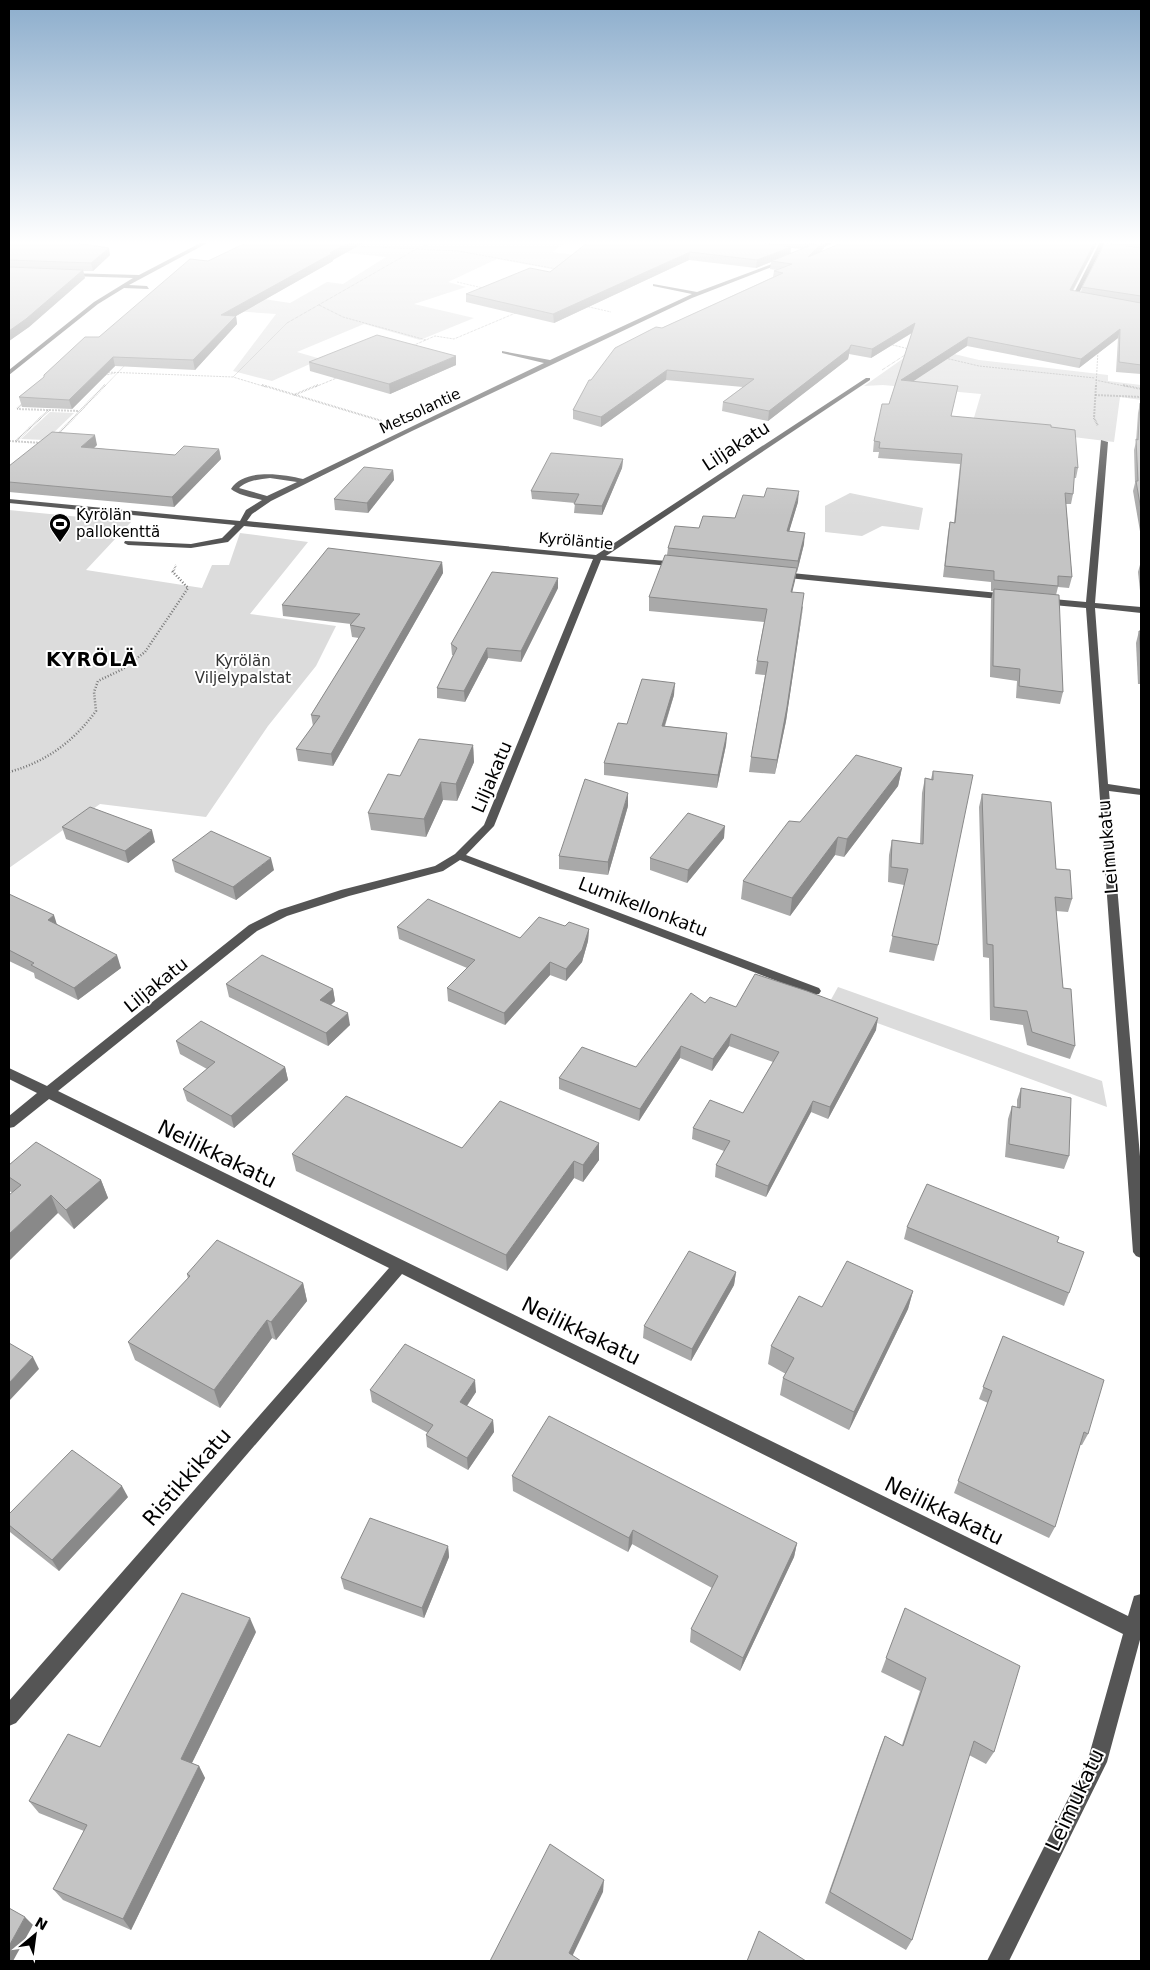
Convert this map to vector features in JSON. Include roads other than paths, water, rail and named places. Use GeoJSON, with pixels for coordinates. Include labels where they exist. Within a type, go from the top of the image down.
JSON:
{"type":"FeatureCollection","features":[{"type":"Feature","properties":{"kind":"street"},"geometry":{"type":"LineString","coordinates":[[9,373],[20,360],[56,332]]}},
{"type":"Feature","properties":{"kind":"street","name":"Metsolantie"},"geometry":{"type":"LineString","coordinates":[[128,543],[191,546],[226,540],[242,523],[249,512],[268,499],[409,429],[615,332]]}},
{"type":"Feature","properties":{"kind":"street"},"geometry":{"type":"LineString","coordinates":[[504,352],[549,362]]}},
{"type":"Feature","properties":{"kind":"street","name":"Liljakatu"},"geometry":{"type":"LineString","coordinates":[[9,1123],[252,928],[282,913],[345,893],[439,869],[459,856],[489,826],[598,557],[868,379]]}},
{"type":"Feature","properties":{"kind":"street","name":"Leimukatu"},"geometry":{"type":"LineString","coordinates":[[1104,442],[1090,605],[1141,1252]]}},
{"type":"Feature","properties":{"kind":"street"},"geometry":{"type":"LineString","coordinates":[[268,499],[242,494],[235,489],[238,484],[265,474],[281,475],[303,481]]}},
{"type":"Feature","properties":{"kind":"street","name":"Kyröläntie"},"geometry":{"type":"LineString","coordinates":[[9,501],[687,565]]}},
{"type":"Feature","properties":{"kind":"street"},"geometry":{"type":"LineString","coordinates":[[776,574],[1021,598]]}},
{"type":"Feature","properties":{"kind":"street"},"geometry":{"type":"LineString","coordinates":[[1031,600],[1141,610]]}},
{"type":"Feature","properties":{"kind":"street"},"geometry":{"type":"LineString","coordinates":[[1103,787],[1141,792]]}},
{"type":"Feature","properties":{"kind":"street","name":"Lumikellonkatu"},"geometry":{"type":"LineString","coordinates":[[459,856],[816,992]]}},
{"type":"Feature","properties":{"kind":"street","name":"Neilikkakatu"},"geometry":{"type":"LineString","coordinates":[[9,1073],[1134,1629]]}},
{"type":"Feature","properties":{"kind":"street","name":"Ristikkikatu"},"geometry":{"type":"LineString","coordinates":[[9,1716],[399,1267]]}},
{"type":"Feature","properties":{"kind":"street","name":"Leimukatu"},"geometry":{"type":"LineString","coordinates":[[998,1961],[1097,1762],[1141,1603]]}},
{"type":"Feature","properties":{"kind":"place","name":"Kyrölän pallokenttä"},"geometry":{"type":"Point","coordinates":[60,543]}},
{"type":"Feature","properties":{"kind":"district","name":"KYRÖLÄ"},"geometry":{"type":"Point","coordinates":[92,659]}},
{"type":"Feature","properties":{"kind":"park label","name":"Kyrölän Viljelypalstat"},"geometry":{"type":"Point","coordinates":[243,670]}}]}
